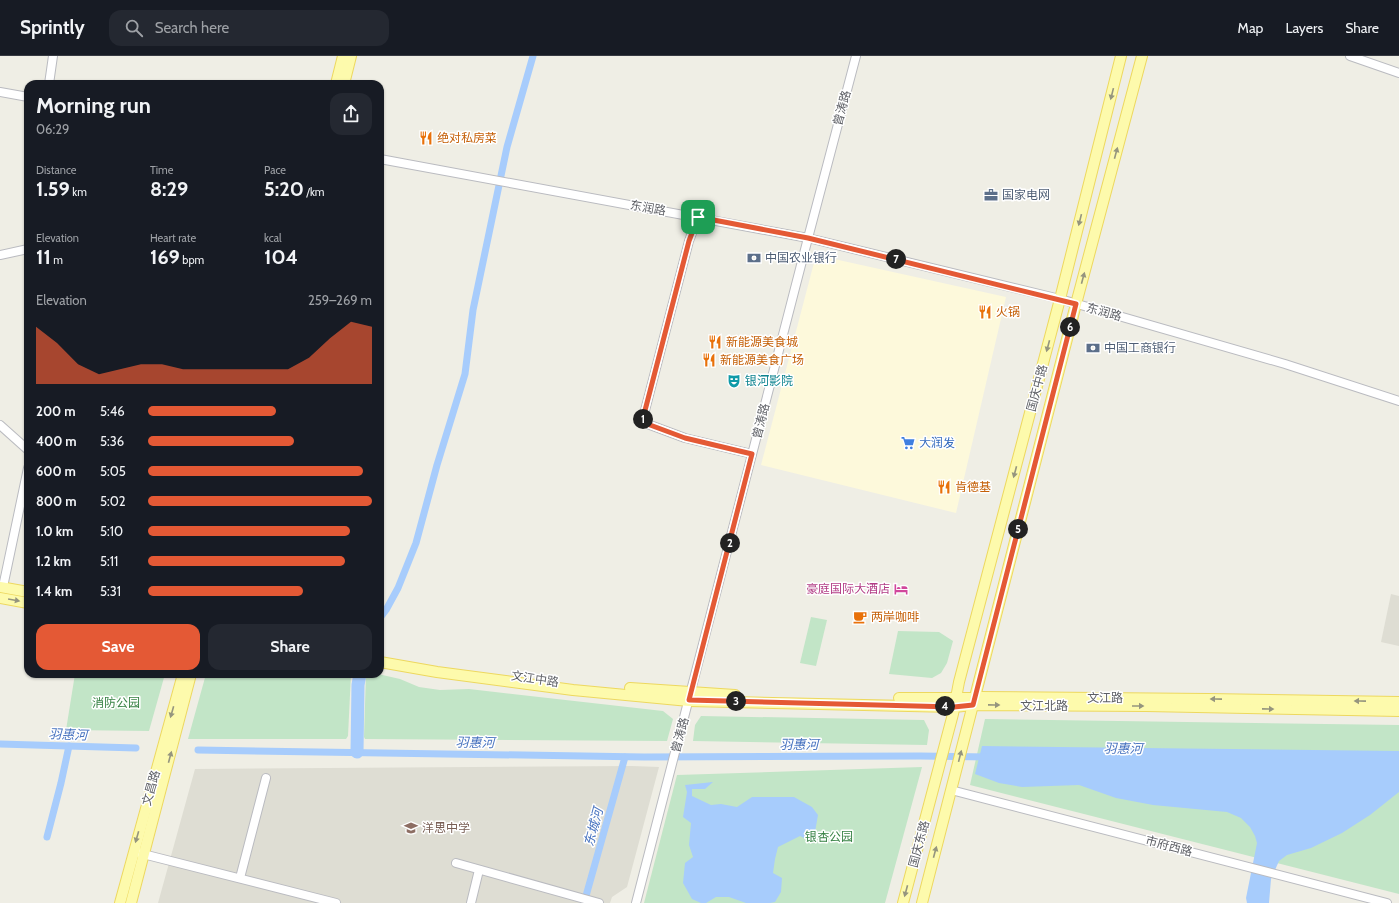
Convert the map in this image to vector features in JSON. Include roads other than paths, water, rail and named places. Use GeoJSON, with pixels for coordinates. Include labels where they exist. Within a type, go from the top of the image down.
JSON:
{"type":"FeatureCollection","features":[{"type":"Feature","properties":{"kind":"main road"},"geometry":{"type":"LineString","coordinates":[[337,80],[343,56]]}},
{"type":"Feature","properties":{"kind":"main road"},"geometry":{"type":"LineString","coordinates":[[345,80],[351,56]]}},
{"type":"Feature","properties":{"kind":"main road","name":"国庆中路"},"geometry":{"type":"LineString","coordinates":[[951,720],[1121,56]]}},
{"type":"Feature","properties":{"kind":"main road","name":"国庆东路"},"geometry":{"type":"LineString","coordinates":[[922,903],[1076,304],[1142,56]]}},
{"type":"Feature","properties":{"kind":"main road"},"geometry":{"type":"LineString","coordinates":[[1,587],[24,591]]}},
{"type":"Feature","properties":{"kind":"main road"},"geometry":{"type":"LineString","coordinates":[[0,598],[24,602]]}},
{"type":"Feature","properties":{"kind":"main road","name":"文江中路"},"geometry":{"type":"LineString","coordinates":[[384,657],[424,664],[579,685],[690,696]]}},
{"type":"Feature","properties":{"kind":"main road","name":"文江中路"},"geometry":{"type":"LineString","coordinates":[[384,663],[436,672],[573,690],[690,696]]}},
{"type":"Feature","properties":{"kind":"main road","name":"文昌路"},"geometry":{"type":"LineString","coordinates":[[120,903],[182,678]]}},
{"type":"Feature","properties":{"kind":"main road","name":"文昌路"},"geometry":{"type":"LineString","coordinates":[[131,903],[191,678]]}},
{"type":"Feature","properties":{"kind":"main road","name":"文江路"},"geometry":{"type":"LineString","coordinates":[[690,696],[740,695],[955,702],[974,701],[980,697],[1208,698],[1399,702]]}},
{"type":"Feature","properties":{"kind":"main road","name":"文江北路"},"geometry":{"type":"LineString","coordinates":[[974,701],[1399,711]]}},
{"type":"Feature","properties":{"kind":"main road","name":"国庆东路"},"geometry":{"type":"LineString","coordinates":[[903,903],[951,720]]}},
{"type":"Feature","properties":{"kind":"street"},"geometry":{"type":"LineString","coordinates":[[50,80],[53,56]]}},
{"type":"Feature","properties":{"kind":"street","name":"曾涛路"},"geometry":{"type":"LineString","coordinates":[[636,903],[856,56]]}},
{"type":"Feature","properties":{"kind":"street"},"geometry":{"type":"LineString","coordinates":[[1350,56],[1399,73]]}},
{"type":"Feature","properties":{"kind":"street"},"geometry":{"type":"LineString","coordinates":[[0,92],[24,96]]}},
{"type":"Feature","properties":{"kind":"street","name":"东润路"},"geometry":{"type":"LineString","coordinates":[[384,160],[808,238],[1060,299],[1284,364],[1399,402]]}},
{"type":"Feature","properties":{"kind":"street"},"geometry":{"type":"LineString","coordinates":[[698,217],[689,241],[642,422],[685,438],[752,454]]}},
{"type":"Feature","properties":{"kind":"street"},"geometry":{"type":"LineString","coordinates":[[0,255],[24,250]]}},
{"type":"Feature","properties":{"kind":"street"},"geometry":{"type":"LineString","coordinates":[[0,425],[24,446]]}},
{"type":"Feature","properties":{"kind":"street"},"geometry":{"type":"LineString","coordinates":[[1,587],[24,486]]}},
{"type":"Feature","properties":{"kind":"street"},"geometry":{"type":"LineString","coordinates":[[240,878],[266,778]]}},
{"type":"Feature","properties":{"kind":"street","name":"市府西路"},"geometry":{"type":"LineString","coordinates":[[951,790],[1387,903]]}},
{"type":"Feature","properties":{"kind":"street"},"geometry":{"type":"LineString","coordinates":[[133,852],[336,903]]}},
{"type":"Feature","properties":{"kind":"street"},"geometry":{"type":"LineString","coordinates":[[456,862],[479,870],[598,903]]}},
{"type":"Feature","properties":{"kind":"street"},"geometry":{"type":"LineString","coordinates":[[471,903],[479,870]]}},
{"type":"Feature","properties":{"kind":"water"},"geometry":{"type":"Polygon","coordinates":[[[982,746],[1399,751],[1399,792],[1370,815],[1342,833],[1311,848],[1287,855],[1279,861],[1271,879],[1269,903],[1247,903],[1246,898],[1257,843],[1250,827],[1241,818],[1227,812],[1153,805],[1116,798],[1079,785],[1022,787],[999,783],[975,774],[982,746]]]}},
{"type":"Feature","properties":{"kind":"water"},"geometry":{"type":"Polygon","coordinates":[[[713,782],[705,789],[692,789],[692,796],[711,805],[721,804],[737,807],[752,797],[794,797],[812,807],[818,815],[813,843],[800,836],[778,847],[773,873],[782,878],[781,892],[775,902],[746,903],[729,897],[716,897],[706,903],[701,903],[692,899],[683,883],[685,863],[693,857],[689,845],[691,823],[683,817],[687,792],[685,785],[713,782]]]}},
{"type":"Feature","properties":{"kind":"waterway"},"geometry":{"type":"LineString","coordinates":[[384,613],[398,588],[416,543],[437,465],[465,374],[473,310],[507,147],[533,56]]}},
{"type":"Feature","properties":{"kind":"waterway"},"geometry":{"type":"LineString","coordinates":[[357,752],[359,678]]}},
{"type":"Feature","properties":{"kind":"waterway","name":"羽惠河"},"geometry":{"type":"LineString","coordinates":[[0,744],[136,748]]}},
{"type":"Feature","properties":{"kind":"waterway"},"geometry":{"type":"LineString","coordinates":[[47,837],[69,746]]}},
{"type":"Feature","properties":{"kind":"waterway","name":"羽惠河"},"geometry":{"type":"LineString","coordinates":[[198,750],[644,757],[989,757]]}},
{"type":"Feature","properties":{"kind":"waterway","name":"东城河"},"geometry":{"type":"LineString","coordinates":[[584,903],[625,757]]}},
{"type":"Feature","properties":{"kind":"place","name":"绝对私房菜"},"geometry":{"type":"Point","coordinates":[426,138]}},
{"type":"Feature","properties":{"kind":"place","name":"国家电网"},"geometry":{"type":"Point","coordinates":[991,195]}},
{"type":"Feature","properties":{"kind":"place","name":"中国农业银行"},"geometry":{"type":"Point","coordinates":[754,258]}},
{"type":"Feature","properties":{"kind":"place","name":"火锅"},"geometry":{"type":"Point","coordinates":[985,312]}},
{"type":"Feature","properties":{"kind":"place","name":"新能源美食城"},"geometry":{"type":"Point","coordinates":[715,342]}},
{"type":"Feature","properties":{"kind":"place","name":"中国工商银行"},"geometry":{"type":"Point","coordinates":[1093,348]}},
{"type":"Feature","properties":{"kind":"place","name":"新能源美食广场"},"geometry":{"type":"Point","coordinates":[709,360]}},
{"type":"Feature","properties":{"kind":"place","name":"银河影院"},"geometry":{"type":"Point","coordinates":[734,381]}},
{"type":"Feature","properties":{"kind":"place","name":"大润发"},"geometry":{"type":"Point","coordinates":[908,443]}},
{"type":"Feature","properties":{"kind":"place","name":"肯德基"},"geometry":{"type":"Point","coordinates":[944,487]}},
{"type":"Feature","properties":{"kind":"place","name":"豪庭国际大酒店"},"geometry":{"type":"Point","coordinates":[901,589]}},
{"type":"Feature","properties":{"kind":"place","name":"两岸咖啡"},"geometry":{"type":"Point","coordinates":[860,617]}},
{"type":"Feature","properties":{"kind":"place","name":"洋思中学"},"geometry":{"type":"Point","coordinates":[411,828]}},
{"type":"Feature","properties":{"kind":"park label","name":"消防公园"},"geometry":{"type":"Point","coordinates":[116,703]}},
{"type":"Feature","properties":{"kind":"park label","name":"银杏公园"},"geometry":{"type":"Point","coordinates":[829,837]}}]}
